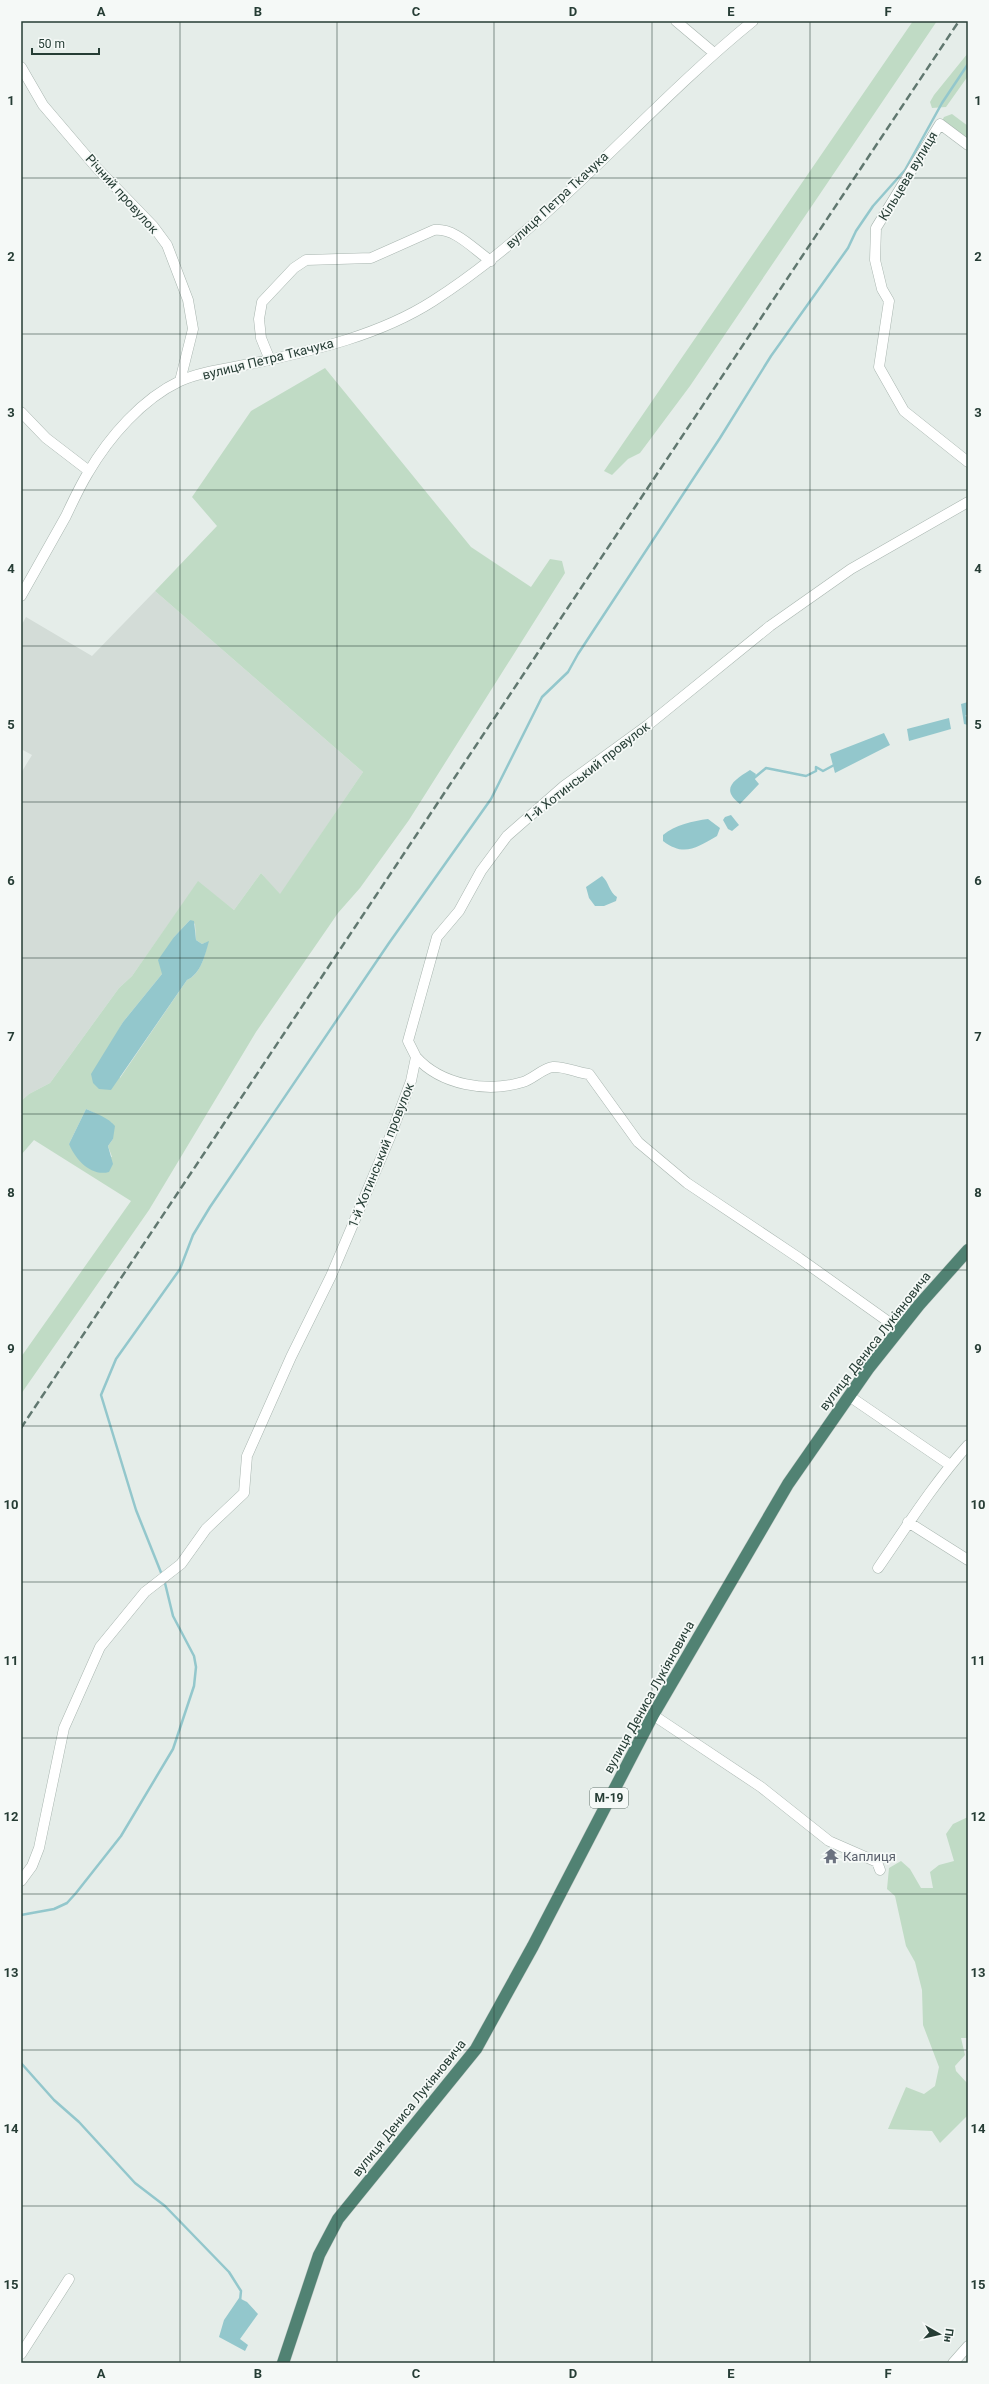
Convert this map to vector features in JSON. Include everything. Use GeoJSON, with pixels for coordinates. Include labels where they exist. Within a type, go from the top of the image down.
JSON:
{"type":"FeatureCollection","features":[{"type":"Feature","properties":{"kind":"highway","name":"вулиця Дениса Лукіяновича"},"geometry":{"type":"LineString","coordinates":[[283,2363],[319,2256],[338,2219],[476,2049],[533,1946],[653,1715],[788,1484],[848,1396],[900,1330],[968,1250]]}},
{"type":"Feature","properties":{"kind":"street"},"geometry":{"type":"LineString","coordinates":[[676,21],[714,52]]}},
{"type":"Feature","properties":{"kind":"street","name":"вулиця Петра Ткачука"},"geometry":{"type":"LineString","coordinates":[[21,596],[88,471],[117,432],[152,399],[180,381],[307,352],[375,330],[431,303],[491,261],[530,228],[714,52],[754,21]]}},
{"type":"Feature","properties":{"kind":"street","name":"Річний провулок"},"geometry":{"type":"LineString","coordinates":[[21,67],[43,105],[95,166],[153,226],[167,245],[188,300],[193,329],[180,381]]}},
{"type":"Feature","properties":{"kind":"street","name":"Кільцева вулиця"},"geometry":{"type":"LineString","coordinates":[[968,145],[940,124],[936,128],[876,228],[875,260],[882,289],[889,301],[879,367],[904,411],[968,462]]}},
{"type":"Feature","properties":{"kind":"street"},"geometry":{"type":"LineString","coordinates":[[270,360],[261,338],[258,319],[262,302],[294,268],[306,260],[371,258],[434,230],[445,229],[455,234],[491,261]]}},
{"type":"Feature","properties":{"kind":"street"},"geometry":{"type":"LineString","coordinates":[[21,412],[46,438],[88,471]]}},
{"type":"Feature","properties":{"kind":"street","name":"1-й Хотинський провулок"},"geometry":{"type":"LineString","coordinates":[[21,1881],[32,1866],[39,1848],[64,1728],[100,1647],[145,1592],[181,1564],[206,1529],[244,1493],[247,1456],[291,1357],[331,1276],[390,1138],[411,1081],[416,1057],[408,1041],[437,937],[459,911],[481,871],[507,836],[564,786],[648,725],[770,626],[850,568],[968,502]]}},
{"type":"Feature","properties":{"kind":"street"},"geometry":{"type":"LineString","coordinates":[[416,1057],[426,1068],[442,1077],[477,1086],[522,1082],[552,1067],[589,1074],[638,1142],[687,1183],[799,1258],[900,1330]]}},
{"type":"Feature","properties":{"kind":"street"},"geometry":{"type":"LineString","coordinates":[[848,1396],[950,1465]]}},
{"type":"Feature","properties":{"kind":"street"},"geometry":{"type":"LineString","coordinates":[[878,1568],[908,1522],[950,1465],[968,1445]]}},
{"type":"Feature","properties":{"kind":"street"},"geometry":{"type":"LineString","coordinates":[[908,1522],[968,1560]]}},
{"type":"Feature","properties":{"kind":"street"},"geometry":{"type":"LineString","coordinates":[[653,1715],[761,1787],[829,1841],[877,1862],[880,1870]]}},
{"type":"Feature","properties":{"kind":"street"},"geometry":{"type":"LineString","coordinates":[[21,2354],[69,2279]]}},
{"type":"Feature","properties":{"kind":"street"},"geometry":{"type":"LineString","coordinates":[[953,2363],[968,2346]]}},
{"type":"Feature","properties":{"kind":"shaded area"},"geometry":{"type":"Polygon","coordinates":[[[155,591],[363,772],[280,895],[261,873],[234,910],[198,882],[132,976],[119,988],[50,1083],[29,1094],[21,1101],[21,773],[32,755],[21,749],[21,626],[26,617],[92,656],[155,591]]]}},
{"type":"Feature","properties":{"kind":"green space"},"geometry":{"type":"Polygon","coordinates":[[[913,21],[937,21],[690,386],[640,453],[628,459],[612,475],[604,471],[913,21]]]}},
{"type":"Feature","properties":{"kind":"green space"},"geometry":{"type":"Polygon","coordinates":[[[968,53],[968,76],[946,107],[932,108],[930,102],[934,95],[968,53]]]}},
{"type":"Feature","properties":{"kind":"green space"},"geometry":{"type":"Polygon","coordinates":[[[952,114],[968,126],[968,144],[942,121],[944,117],[952,114]]]}},
{"type":"Feature","properties":{"kind":"green space"},"geometry":{"type":"Polygon","coordinates":[[[325,368],[471,547],[531,587],[550,559],[562,561],[565,573],[409,820],[360,888],[338,913],[256,1032],[149,1210],[21,1394],[21,1357],[131,1201],[34,1140],[21,1155],[21,1101],[29,1094],[50,1083],[119,988],[132,976],[198,881],[234,910],[261,873],[280,894],[363,772],[155,591],[217,526],[192,497],[251,411],[325,368]],[[190,920],[174,937],[162,974],[123,1022],[112,1042],[120,1078],[187,980],[196,973],[202,964],[208,942],[202,944],[196,940],[195,924],[190,920]],[[86,1109],[69,1144],[112,1157],[108,1146],[113,1139],[112,1123],[86,1109]]]}},
{"type":"Feature","properties":{"kind":"green space"},"geometry":{"type":"Polygon","coordinates":[[[968,1817],[968,2038],[961,2038],[965,2055],[955,2066],[956,2071],[968,2084],[968,2115],[940,2143],[932,2131],[888,2129],[906,2087],[924,2094],[935,2086],[939,2067],[923,2025],[922,1990],[915,1962],[906,1946],[895,1896],[887,1889],[889,1868],[901,1861],[910,1869],[921,1888],[933,1888],[930,1872],[939,1865],[954,1861],[946,1834],[953,1824],[968,1817]]]}},
{"type":"Feature","properties":{"kind":"water"},"geometry":{"type":"Polygon","coordinates":[[[968,702],[968,714],[965,716],[968,717],[968,725],[964,724],[961,704],[968,702]]]}},
{"type":"Feature","properties":{"kind":"water"},"geometry":{"type":"Polygon","coordinates":[[[949,718],[951,729],[909,741],[907,729],[949,718]]]}},
{"type":"Feature","properties":{"kind":"water"},"geometry":{"type":"Polygon","coordinates":[[[884,733],[890,745],[835,773],[830,754],[884,733]]]}},
{"type":"Feature","properties":{"kind":"water"},"geometry":{"type":"Polygon","coordinates":[[[750,770],[756,774],[754,778],[759,784],[740,804],[734,799],[730,789],[739,777],[750,770]]]}},
{"type":"Feature","properties":{"kind":"water"},"geometry":{"type":"Polygon","coordinates":[[[731,815],[739,825],[732,831],[728,829],[723,820],[725,817],[731,815]]]}},
{"type":"Feature","properties":{"kind":"water"},"geometry":{"type":"Polygon","coordinates":[[[708,819],[720,828],[717,836],[703,844],[684,850],[670,846],[663,841],[663,835],[679,826],[690,822],[708,819]]]}},
{"type":"Feature","properties":{"kind":"water"},"geometry":{"type":"Polygon","coordinates":[[[602,876],[614,895],[617,897],[616,901],[604,906],[595,906],[589,898],[586,887],[602,876]]]}},
{"type":"Feature","properties":{"kind":"water"},"geometry":{"type":"Polygon","coordinates":[[[190,920],[194,921],[196,940],[202,944],[209,941],[199,969],[187,980],[111,1090],[99,1089],[93,1083],[91,1074],[123,1022],[162,974],[158,960],[174,937],[190,920]]]}},
{"type":"Feature","properties":{"kind":"water"},"geometry":{"type":"Polygon","coordinates":[[[86,1109],[106,1118],[115,1126],[113,1139],[108,1146],[113,1164],[109,1172],[96,1172],[84,1166],[75,1155],[69,1144],[86,1109]]]}},
{"type":"Feature","properties":{"kind":"water"},"geometry":{"type":"Polygon","coordinates":[[[239,2298],[247,2302],[258,2314],[240,2339],[248,2345],[245,2351],[219,2337],[224,2320],[239,2298]]]}},
{"type":"Feature","properties":{"kind":"waterway"},"geometry":{"type":"LineString","coordinates":[[162,1575],[136,1510],[101,1395],[116,1359],[180,1269],[193,1235],[210,1207],[389,943],[491,799],[542,697],[568,672],[578,654],[720,438],[771,356],[848,248],[856,231],[873,206],[905,170],[942,103],[968,64]]}},
{"type":"Feature","properties":{"kind":"waterway"},"geometry":{"type":"LineString","coordinates":[[754,778],[766,768],[806,776],[816,771],[816,767],[823,771],[836,764]]}},
{"type":"Feature","properties":{"kind":"waterway"},"geometry":{"type":"LineString","coordinates":[[21,1915],[54,1909],[67,1903],[121,1836],[173,1749],[194,1686],[196,1667],[194,1656],[173,1616],[164,1579]]}},
{"type":"Feature","properties":{"kind":"waterway"},"geometry":{"type":"LineString","coordinates":[[21,2063],[54,2100],[79,2122],[135,2183],[165,2206],[229,2272],[241,2291],[240,2301]]}},
{"type":"Feature","properties":{"kind":"railway"},"geometry":{"type":"LineString","coordinates":[[21,1428],[959,21]]}},
{"type":"Feature","properties":{"kind":"place","name":"Каплиця"},"geometry":{"type":"Point","coordinates":[831,1856]}}]}
